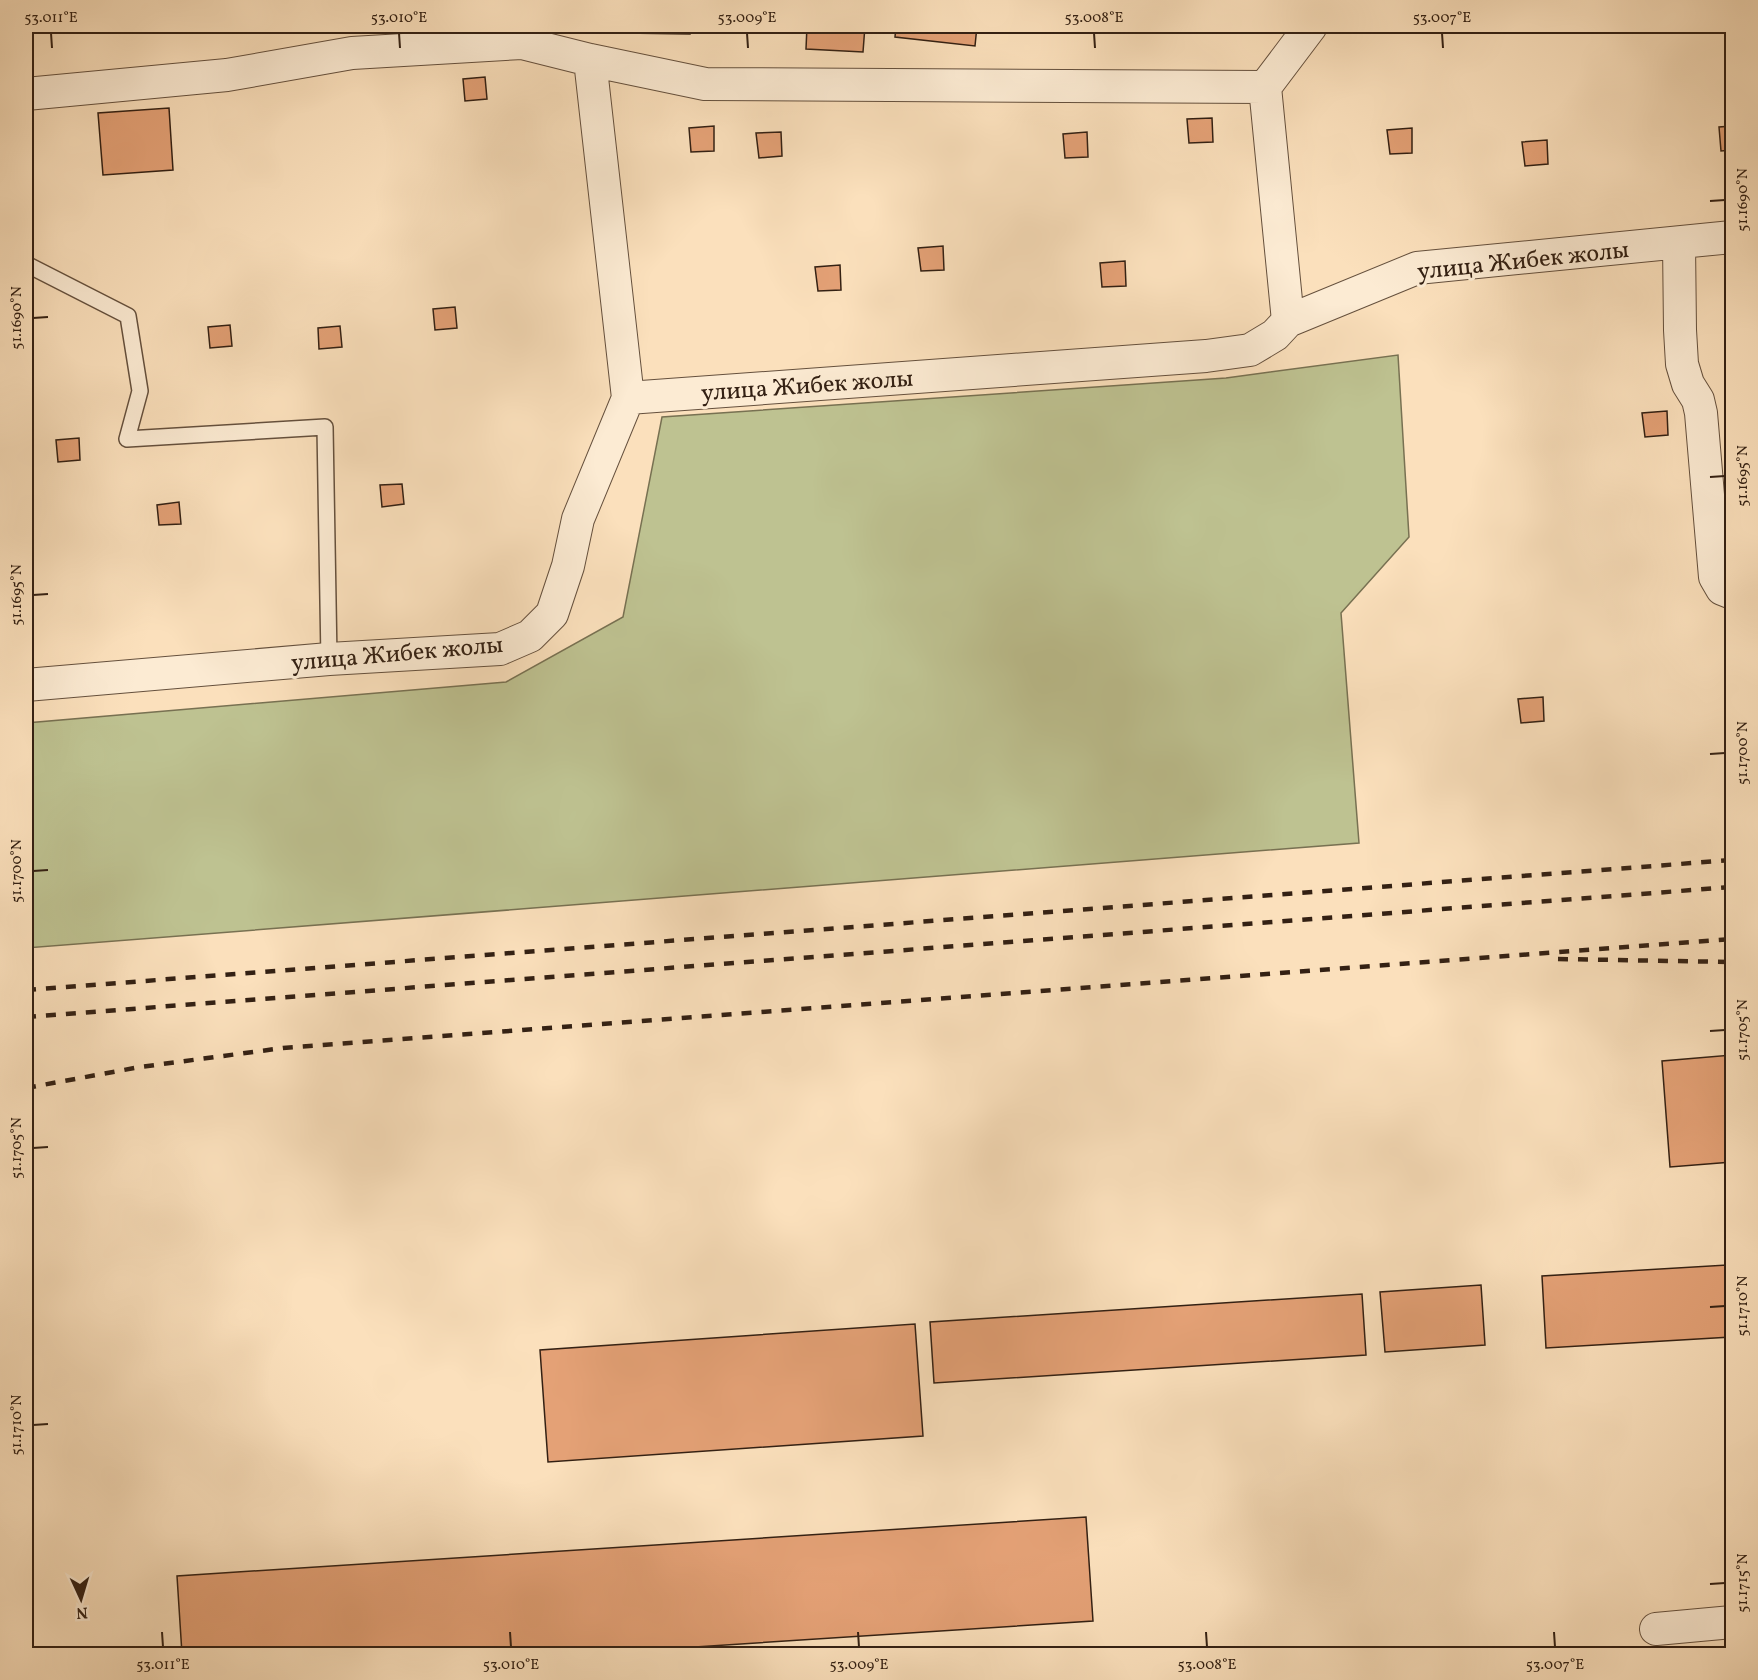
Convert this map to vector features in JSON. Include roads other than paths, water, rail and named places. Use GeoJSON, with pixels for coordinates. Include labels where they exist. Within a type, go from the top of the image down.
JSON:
{"type":"FeatureCollection","features":[{"type":"Feature","properties":{"kind":"street"},"geometry":{"type":"LineString","coordinates":[[1288,321],[1265,87],[1311,26]]}},
{"type":"Feature","properties":{"kind":"street"},"geometry":{"type":"LineString","coordinates":[[26,94],[227,75],[352,53],[522,43],[705,84],[1265,87]]}},
{"type":"Feature","properties":{"kind":"street"},"geometry":{"type":"LineString","coordinates":[[590,60],[628,398]]}},
{"type":"Feature","properties":{"kind":"street","name":"улица Жибек жолы"},"geometry":{"type":"LineString","coordinates":[[26,685],[329,659],[500,649],[530,636],[552,614],[568,566],[578,519],[628,398],[1206,356],[1250,350],[1275,335],[1288,321],[1417,268],[1732,237]]}},
{"type":"Feature","properties":{"kind":"street"},"geometry":{"type":"LineString","coordinates":[[1679,243],[1682,364],[1688,384],[1698,400],[1701,413],[1715,577],[1722,589],[1732,593]]}},
{"type":"Feature","properties":{"kind":"street"},"geometry":{"type":"LineString","coordinates":[[1656,1629],[1732,1622]]}},
{"type":"Feature","properties":{"kind":"lane"},"geometry":{"type":"LineString","coordinates":[[26,264],[128,316],[140,391],[127,439],[324,427],[329,659]]}},
{"type":"Feature","properties":{"kind":"railway"},"geometry":{"type":"LineString","coordinates":[[26,990],[1732,860]]}},
{"type":"Feature","properties":{"kind":"railway"},"geometry":{"type":"LineString","coordinates":[[26,1017],[1732,887]]}},
{"type":"Feature","properties":{"kind":"railway"},"geometry":{"type":"LineString","coordinates":[[26,1088],[140,1067],[283,1048],[1732,939]]}},
{"type":"Feature","properties":{"kind":"railway"},"geometry":{"type":"LineString","coordinates":[[1558,959],[1732,962]]}}]}
